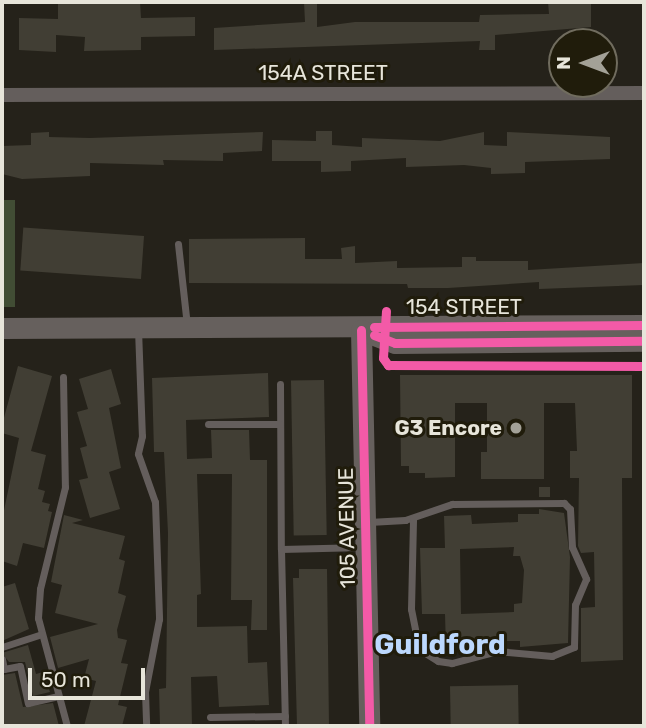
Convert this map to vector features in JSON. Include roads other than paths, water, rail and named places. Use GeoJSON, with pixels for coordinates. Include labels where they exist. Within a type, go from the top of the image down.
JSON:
{"type":"FeatureCollection","features":[{"type":"Feature","properties":{"kind":"main road","name":"154 STREET"},"geometry":{"type":"LineString","coordinates":[[2,328],[360,330],[391,324],[644,325]]}},
{"type":"Feature","properties":{"kind":"main road","name":"154 STREET"},"geometry":{"type":"LineString","coordinates":[[360,330],[394,343],[644,341]]}},
{"type":"Feature","properties":{"kind":"main road","name":"105 AVENUE"},"geometry":{"type":"LineString","coordinates":[[360,330],[369,726]]}},
{"type":"Feature","properties":{"kind":"street","name":"154A STREET"},"geometry":{"type":"LineString","coordinates":[[2,94],[644,93]]}},
{"type":"Feature","properties":{"kind":"lane"},"geometry":{"type":"LineString","coordinates":[[177,244],[187,329]]}},
{"type":"Feature","properties":{"kind":"lane"},"geometry":{"type":"LineString","coordinates":[[138,329],[142,436],[138,454],[155,502],[159,619],[145,692],[146,726]]}},
{"type":"Feature","properties":{"kind":"lane"},"geometry":{"type":"LineString","coordinates":[[63,377],[66,466],[40,589],[41,634],[67,726]]}},
{"type":"Feature","properties":{"kind":"lane"},"geometry":{"type":"LineString","coordinates":[[280,384],[285,726]]}},
{"type":"Feature","properties":{"kind":"lane"},"geometry":{"type":"LineString","coordinates":[[208,424],[280,424]]}},
{"type":"Feature","properties":{"kind":"lane"},"geometry":{"type":"LineString","coordinates":[[364,522],[413,518],[452,504],[564,503],[570,509],[572,547],[586,579],[575,605],[574,647],[552,656],[497,651],[452,663],[438,661],[419,649],[411,610],[413,518]]}},
{"type":"Feature","properties":{"kind":"lane"},"geometry":{"type":"LineString","coordinates":[[281,549],[365,547]]}},
{"type":"Feature","properties":{"kind":"lane"},"geometry":{"type":"LineString","coordinates":[[2,647],[41,634]]}},
{"type":"Feature","properties":{"kind":"lane"},"geometry":{"type":"LineString","coordinates":[[2,659],[4,670],[20,666],[28,703],[58,695]]}},
{"type":"Feature","properties":{"kind":"lane"},"geometry":{"type":"LineString","coordinates":[[211,717],[285,716]]}},
{"type":"Feature","properties":{"kind":"place","name":"G3 Encore"},"geometry":{"type":"Point","coordinates":[516,428]}},
{"type":"Feature","properties":{"kind":"district","name":"Guildford"},"geometry":{"type":"Point","coordinates":[440,645]}}]}
